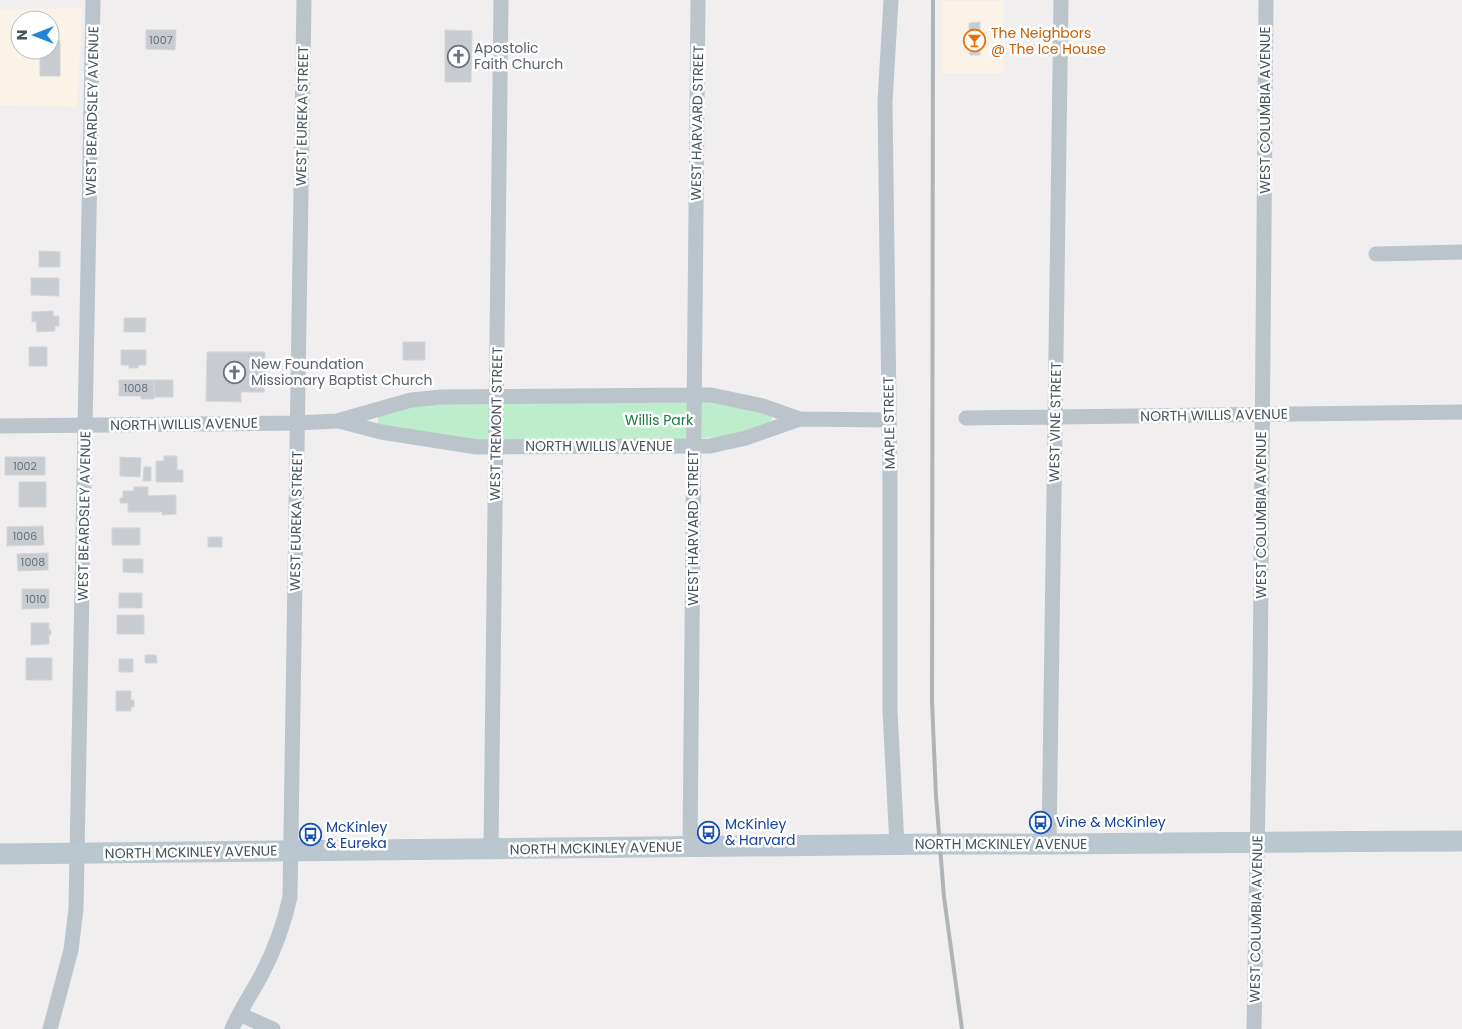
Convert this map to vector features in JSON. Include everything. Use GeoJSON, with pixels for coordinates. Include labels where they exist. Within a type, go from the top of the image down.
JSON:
{"type":"FeatureCollection","features":[{"type":"Feature","properties":{"kind":"street","name":"WEST BEARDSLEY AVENUE"},"geometry":{"type":"LineString","coordinates":[[50,1029],[71,950],[76,909],[93,0]]}},
{"type":"Feature","properties":{"kind":"street","name":"WEST EUREKA STREET"},"geometry":{"type":"LineString","coordinates":[[232,1029],[265,967],[285,919],[290,897],[304,0]]}},
{"type":"Feature","properties":{"kind":"street","name":"WEST TREMONT STREET"},"geometry":{"type":"LineString","coordinates":[[491,848],[501,0]]}},
{"type":"Feature","properties":{"kind":"street","name":"WEST HARVARD STREET"},"geometry":{"type":"LineString","coordinates":[[690,847],[698,0]]}},
{"type":"Feature","properties":{"kind":"street","name":"MAPLE STREET"},"geometry":{"type":"LineString","coordinates":[[890,0],[885,102],[890,711],[897,845]]}},
{"type":"Feature","properties":{"kind":"street","name":"WEST VINE STREET"},"geometry":{"type":"LineString","coordinates":[[1049,845],[1061,0]]}},
{"type":"Feature","properties":{"kind":"street","name":"WEST COLUMBIA AVENUE"},"geometry":{"type":"LineString","coordinates":[[1254,1029],[1258,842],[1266,0]]}},
{"type":"Feature","properties":{"kind":"street"},"geometry":{"type":"LineString","coordinates":[[1376,254],[1462,252]]}},
{"type":"Feature","properties":{"kind":"street","name":"NORTH WILLIS AVENUE"},"geometry":{"type":"LineString","coordinates":[[0,426],[297,423],[337,421],[410,400],[441,397],[694,395],[711,395],[763,406],[800,420]]}},
{"type":"Feature","properties":{"kind":"street","name":"NORTH WILLIS AVENUE"},"geometry":{"type":"LineString","coordinates":[[966,418],[1462,412]]}},
{"type":"Feature","properties":{"kind":"street","name":"NORTH WILLIS AVENUE"},"geometry":{"type":"LineString","coordinates":[[337,421],[407,436],[477,447],[495,447],[710,446],[729,443],[800,420],[889,420]]}},
{"type":"Feature","properties":{"kind":"street","name":"NORTH MCKINLEY AVENUE"},"geometry":{"type":"LineString","coordinates":[[0,854],[491,848],[1462,841]]}},
{"type":"Feature","properties":{"kind":"street"},"geometry":{"type":"LineString","coordinates":[[240,1013],[273,1029]]}},
{"type":"Feature","properties":{"kind":"shaded area"},"geometry":{"type":"Polygon","coordinates":[[[942,1],[1004,1],[1004,73],[942,73],[942,1]]]}},
{"type":"Feature","properties":{"kind":"shaded area"},"geometry":{"type":"Polygon","coordinates":[[[82,8],[77,107],[0,105],[0,10],[82,8]]]}},
{"type":"Feature","properties":{"kind":"green space","name":"Willis Park"},"geometry":{"type":"Polygon","coordinates":[[[716,402],[771,415],[772,419],[768,424],[761,427],[719,437],[668,440],[465,440],[381,426],[378,423],[380,415],[410,406],[444,404],[716,402]]]}},
{"type":"Feature","properties":{"kind":"building","name":"The Neighbors @ The Ice House"},"geometry":{"type":"Polygon","coordinates":[[[980,22],[980,55],[970,55],[969,23],[980,22]]]}},
{"type":"Feature","properties":{"kind":"building"},"geometry":{"type":"Polygon","coordinates":[[[146,30],[176,30],[175,50],[146,49],[146,30]]]}},
{"type":"Feature","properties":{"kind":"building","name":"Apostolic Faith Church"},"geometry":{"type":"Polygon","coordinates":[[[445,30],[472,31],[471,82],[445,82],[445,30]]]}},
{"type":"Feature","properties":{"kind":"building"},"geometry":{"type":"Polygon","coordinates":[[[40,60],[60,60],[60,76],[40,76],[40,60]]]}},
{"type":"Feature","properties":{"kind":"building"},"geometry":{"type":"Polygon","coordinates":[[[39,251],[60,252],[60,267],[39,267],[39,251]]]}},
{"type":"Feature","properties":{"kind":"building"},"geometry":{"type":"Polygon","coordinates":[[[31,278],[59,278],[59,296],[31,295],[31,278]]]}},
{"type":"Feature","properties":{"kind":"building"},"geometry":{"type":"Polygon","coordinates":[[[53,311],[53,316],[59,316],[59,326],[55,326],[55,331],[37,332],[36,321],[32,322],[32,312],[53,311]]]}},
{"type":"Feature","properties":{"kind":"building"},"geometry":{"type":"Polygon","coordinates":[[[124,318],[146,318],[145,332],[124,332],[124,318]]]}},
{"type":"Feature","properties":{"kind":"building"},"geometry":{"type":"Polygon","coordinates":[[[403,342],[425,342],[425,360],[403,360],[403,342]]]}},
{"type":"Feature","properties":{"kind":"building"},"geometry":{"type":"Polygon","coordinates":[[[29,347],[47,347],[47,366],[29,366],[29,347]]]}},
{"type":"Feature","properties":{"kind":"building"},"geometry":{"type":"Polygon","coordinates":[[[121,350],[146,350],[146,365],[138,365],[138,368],[129,368],[129,365],[121,365],[121,350]]]}},
{"type":"Feature","properties":{"kind":"building","name":"New Foundation Missionary Baptist Church"},"geometry":{"type":"Polygon","coordinates":[[[207,352],[265,352],[264,392],[241,392],[241,402],[206,401],[207,352]]]}},
{"type":"Feature","properties":{"kind":"building"},"geometry":{"type":"Polygon","coordinates":[[[119,380],[154,380],[154,399],[141,399],[141,396],[119,396],[119,380]]]}},
{"type":"Feature","properties":{"kind":"building"},"geometry":{"type":"Polygon","coordinates":[[[154,380],[173,380],[173,397],[154,397],[154,380]]]}},
{"type":"Feature","properties":{"kind":"building"},"geometry":{"type":"Polygon","coordinates":[[[164,456],[177,456],[177,470],[183,470],[183,482],[156,482],[156,461],[164,461],[164,456]]]}},
{"type":"Feature","properties":{"kind":"building"},"geometry":{"type":"Polygon","coordinates":[[[5,457],[45,457],[45,475],[5,475],[5,457]]]}},
{"type":"Feature","properties":{"kind":"building"},"geometry":{"type":"Polygon","coordinates":[[[120,457],[141,458],[140,477],[120,476],[120,457]]]}},
{"type":"Feature","properties":{"kind":"building"},"geometry":{"type":"Polygon","coordinates":[[[144,467],[151,467],[151,481],[143,481],[144,467]]]}},
{"type":"Feature","properties":{"kind":"building"},"geometry":{"type":"Polygon","coordinates":[[[19,482],[46,482],[46,507],[19,507],[19,482]]]}},
{"type":"Feature","properties":{"kind":"building"},"geometry":{"type":"Polygon","coordinates":[[[134,487],[148,487],[148,496],[176,495],[176,514],[162,515],[162,512],[128,512],[128,503],[120,503],[120,498],[123,498],[123,491],[134,491],[134,487]]]}},
{"type":"Feature","properties":{"kind":"building"},"geometry":{"type":"Polygon","coordinates":[[[43,526],[44,545],[7,546],[7,527],[43,526]]]}},
{"type":"Feature","properties":{"kind":"building"},"geometry":{"type":"Polygon","coordinates":[[[112,528],[140,528],[140,545],[112,545],[112,528]]]}},
{"type":"Feature","properties":{"kind":"building"},"geometry":{"type":"Polygon","coordinates":[[[208,537],[222,537],[222,547],[208,547],[208,537]]]}},
{"type":"Feature","properties":{"kind":"building"},"geometry":{"type":"Polygon","coordinates":[[[48,553],[48,570],[18,571],[17,554],[48,553]]]}},
{"type":"Feature","properties":{"kind":"building"},"geometry":{"type":"Polygon","coordinates":[[[123,559],[143,559],[143,573],[123,572],[123,559]]]}},
{"type":"Feature","properties":{"kind":"building"},"geometry":{"type":"Polygon","coordinates":[[[22,589],[49,589],[49,608],[22,609],[22,589]]]}},
{"type":"Feature","properties":{"kind":"building"},"geometry":{"type":"Polygon","coordinates":[[[119,593],[142,593],[142,608],[119,608],[119,593]]]}},
{"type":"Feature","properties":{"kind":"building"},"geometry":{"type":"Polygon","coordinates":[[[117,615],[144,615],[144,634],[117,634],[117,615]]]}},
{"type":"Feature","properties":{"kind":"building"},"geometry":{"type":"Polygon","coordinates":[[[31,623],[49,623],[51,635],[49,635],[49,644],[31,645],[31,623]]]}},
{"type":"Feature","properties":{"kind":"building"},"geometry":{"type":"Polygon","coordinates":[[[145,655],[156,655],[157,663],[145,663],[145,655]]]}},
{"type":"Feature","properties":{"kind":"building"},"geometry":{"type":"Polygon","coordinates":[[[26,658],[52,658],[52,680],[26,680],[26,658]]]}},
{"type":"Feature","properties":{"kind":"building"},"geometry":{"type":"Polygon","coordinates":[[[119,659],[133,659],[133,672],[119,672],[119,659]]]}},
{"type":"Feature","properties":{"kind":"building"},"geometry":{"type":"Polygon","coordinates":[[[116,691],[131,691],[131,700],[134,700],[134,707],[131,707],[131,711],[116,711],[116,691]]]}},
{"type":"Feature","properties":{"kind":"railway"},"geometry":{"type":"LineString","coordinates":[[933,0],[932,701],[936,796],[944,897],[962,1029]]}},
{"type":"Feature","properties":{"kind":"place","name":"The Neighbors @ The Ice House"},"geometry":{"type":"Point","coordinates":[975,41]}},
{"type":"Feature","properties":{"kind":"place","name":"Apostolic Faith Church"},"geometry":{"type":"Point","coordinates":[458,56]}},
{"type":"Feature","properties":{"kind":"place","name":"New Foundation Missionary Baptist Church"},"geometry":{"type":"Point","coordinates":[235,372]}},
{"type":"Feature","properties":{"kind":"place","name":"Vine & McKinley"},"geometry":{"type":"Point","coordinates":[1040,822]}},
{"type":"Feature","properties":{"kind":"place","name":"McKinley & Harvard"},"geometry":{"type":"Point","coordinates":[709,832]}},
{"type":"Feature","properties":{"kind":"place","name":"McKinley & Eureka"},"geometry":{"type":"Point","coordinates":[310,835]}}]}
